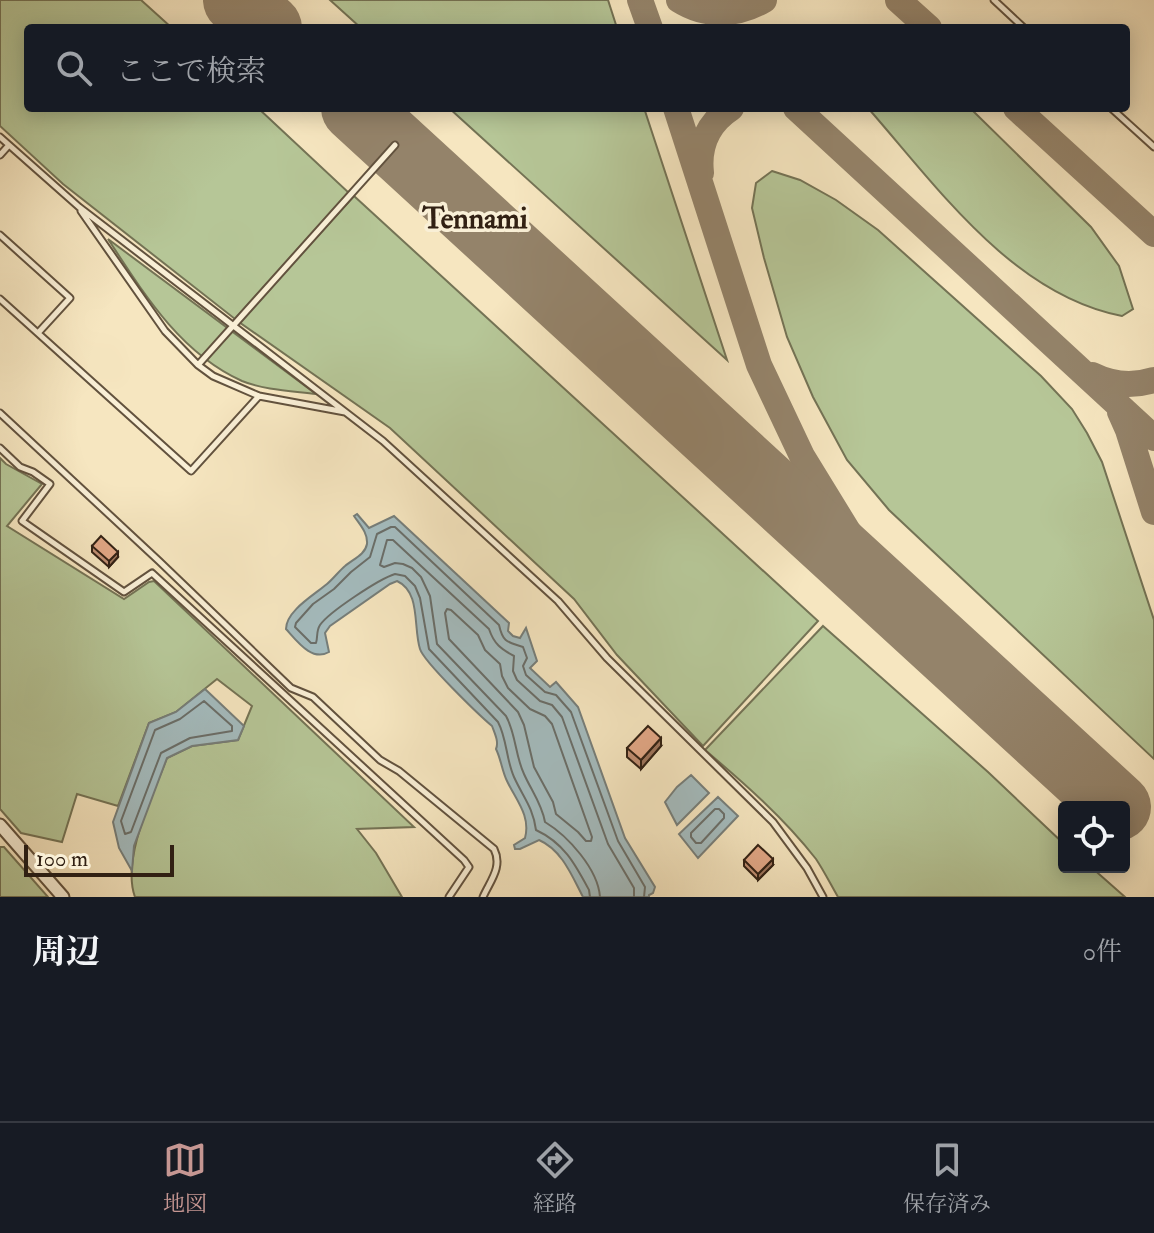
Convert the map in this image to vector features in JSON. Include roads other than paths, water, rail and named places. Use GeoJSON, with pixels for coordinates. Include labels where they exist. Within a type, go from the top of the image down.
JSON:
{"type":"FeatureCollection","features":[{"type":"Feature","properties":{"kind":"street"},"geometry":{"type":"LineString","coordinates":[[0,825],[63,897]]}},
{"type":"Feature","properties":{"kind":"lane"},"geometry":{"type":"LineString","coordinates":[[994,0],[1020,24]]}},
{"type":"Feature","properties":{"kind":"lane"},"geometry":{"type":"LineString","coordinates":[[1115,112],[1154,147]]}},
{"type":"Feature","properties":{"kind":"lane"},"geometry":{"type":"LineString","coordinates":[[0,137],[79,207],[383,441],[558,601],[607,658],[773,822],[807,868],[823,897]]}},
{"type":"Feature","properties":{"kind":"lane"},"geometry":{"type":"LineString","coordinates":[[0,155],[9,145]]}},
{"type":"Feature","properties":{"kind":"lane"},"geometry":{"type":"LineString","coordinates":[[198,365],[395,145]]}},
{"type":"Feature","properties":{"kind":"lane"},"geometry":{"type":"LineString","coordinates":[[79,207],[165,331],[198,365],[213,376],[259,396],[347,412]]}},
{"type":"Feature","properties":{"kind":"lane"},"geometry":{"type":"LineString","coordinates":[[0,235],[70,298],[38,333]]}},
{"type":"Feature","properties":{"kind":"lane"},"geometry":{"type":"LineString","coordinates":[[0,299],[191,471],[259,396]]}},
{"type":"Feature","properties":{"kind":"lane"},"geometry":{"type":"LineString","coordinates":[[0,413],[291,688],[313,697],[380,760],[399,771],[494,849],[498,865],[483,897]]}},
{"type":"Feature","properties":{"kind":"lane"},"geometry":{"type":"LineString","coordinates":[[0,448],[20,467],[50,484],[22,521],[124,592],[152,573],[464,860],[469,867],[449,897]]}},
{"type":"Feature","properties":{"kind":"water"},"geometry":{"type":"Polygon","coordinates":[[[357,514],[369,528],[394,516],[509,623],[508,631],[513,636],[520,638],[526,628],[537,661],[530,668],[550,687],[556,682],[578,707],[625,838],[655,887],[649,897],[583,897],[566,864],[547,844],[539,840],[515,849],[514,845],[525,838],[526,822],[504,773],[492,726],[424,656],[418,640],[413,602],[405,586],[397,581],[390,584],[330,626],[325,633],[329,652],[317,654],[305,649],[286,629],[291,616],[308,598],[364,551],[367,540],[354,516],[357,514]]]}},
{"type":"Feature","properties":{"kind":"water"},"geometry":{"type":"Polygon","coordinates":[[[205,689],[244,726],[238,740],[192,746],[167,758],[134,846],[132,871],[119,848],[113,822],[149,723],[176,712],[205,689]]]}},
{"type":"Feature","properties":{"kind":"water"},"geometry":{"type":"Polygon","coordinates":[[[691,775],[709,793],[677,825],[665,802],[691,775]]]}},
{"type":"Feature","properties":{"kind":"water"},"geometry":{"type":"Polygon","coordinates":[[[718,797],[738,816],[698,858],[679,834],[718,797]]]}},
{"type":"Feature","properties":{"kind":"district","name":"Tennami"},"geometry":{"type":"Point","coordinates":[475,218]}}]}
